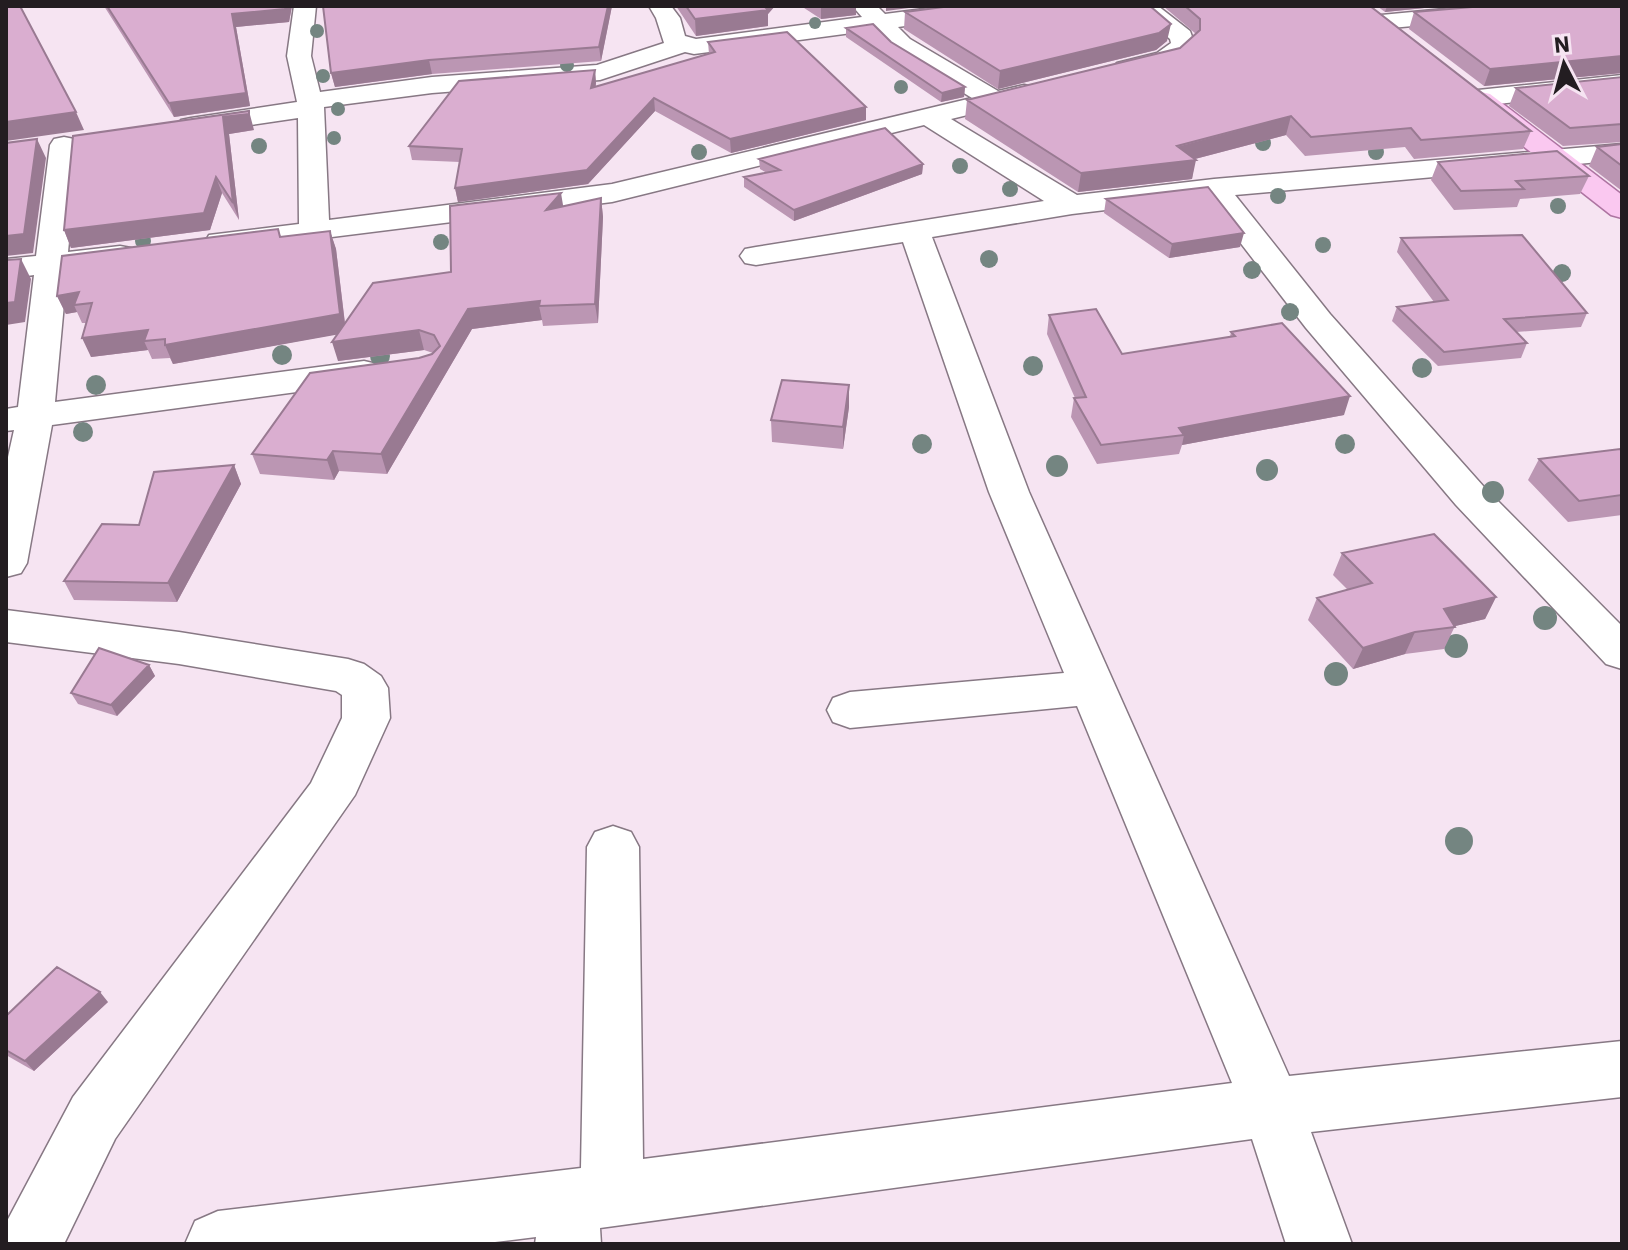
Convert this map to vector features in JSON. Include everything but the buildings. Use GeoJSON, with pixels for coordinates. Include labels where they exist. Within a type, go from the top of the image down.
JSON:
{"type":"FeatureCollection","features":[{"type":"Feature","properties":{"kind":"main road"},"geometry":{"type":"LineString","coordinates":[[1358,6],[1405,41]]}},
{"type":"Feature","properties":{"kind":"main road"},"geometry":{"type":"LineString","coordinates":[[1454,79],[1622,209]]}},
{"type":"Feature","properties":{"kind":"street"},"geometry":{"type":"LineString","coordinates":[[305,6],[299,56],[310,105],[314,229]]}},
{"type":"Feature","properties":{"kind":"street"},"geometry":{"type":"LineString","coordinates":[[660,6],[668,18],[674,40],[681,45],[694,47],[872,14],[999,6]]}},
{"type":"Feature","properties":{"kind":"street"},"geometry":{"type":"LineString","coordinates":[[1093,76],[1166,58],[1183,45],[1182,36],[1143,6]]}},
{"type":"Feature","properties":{"kind":"street"},"geometry":{"type":"LineString","coordinates":[[1381,22],[1549,6]]}},
{"type":"Feature","properties":{"kind":"street"},"geometry":{"type":"LineString","coordinates":[[872,14],[901,44],[994,100]]}},
{"type":"Feature","properties":{"kind":"street"},"geometry":{"type":"LineString","coordinates":[[172,129],[432,85],[600,72],[681,45]]}},
{"type":"Feature","properties":{"kind":"street"},"geometry":{"type":"LineString","coordinates":[[1478,98],[1622,83]]}},
{"type":"Feature","properties":{"kind":"street"},"geometry":{"type":"LineString","coordinates":[[192,246],[612,193],[1051,87]]}},
{"type":"Feature","properties":{"kind":"street"},"geometry":{"type":"LineString","coordinates":[[928,116],[1072,205]]}},
{"type":"Feature","properties":{"kind":"street"},"geometry":{"type":"LineString","coordinates":[[6,563],[20,418],[52,264],[65,145]]}},
{"type":"Feature","properties":{"kind":"street"},"geometry":{"type":"LineString","coordinates":[[756,256],[1072,205],[1214,188],[1622,152]]}},
{"type":"Feature","properties":{"kind":"street"},"geometry":{"type":"LineString","coordinates":[[1214,188],[1318,321],[1470,496],[1622,653]]}},
{"type":"Feature","properties":{"kind":"street"},"geometry":{"type":"LineString","coordinates":[[914,230],[1009,492],[1272,1107],[1319,1244]]}},
{"type":"Feature","properties":{"kind":"street"},"geometry":{"type":"LineString","coordinates":[[6,269],[145,252]]}},
{"type":"Feature","properties":{"kind":"street"},"geometry":{"type":"LineString","coordinates":[[20,418],[393,368]]}},
{"type":"Feature","properties":{"kind":"street"},"geometry":{"type":"LineString","coordinates":[[6,626],[179,648],[348,676],[365,688],[366,718],[330,795],[94,1118],[30,1244]]}},
{"type":"Feature","properties":{"kind":"street"},"geometry":{"type":"LineString","coordinates":[[850,710],[1092,688]]}},
{"type":"Feature","properties":{"kind":"street"},"geometry":{"type":"LineString","coordinates":[[583,1213],[613,847]]}},
{"type":"Feature","properties":{"kind":"street"},"geometry":{"type":"LineString","coordinates":[[218,1244],[583,1213],[1272,1107],[1622,1069]]}}]}
